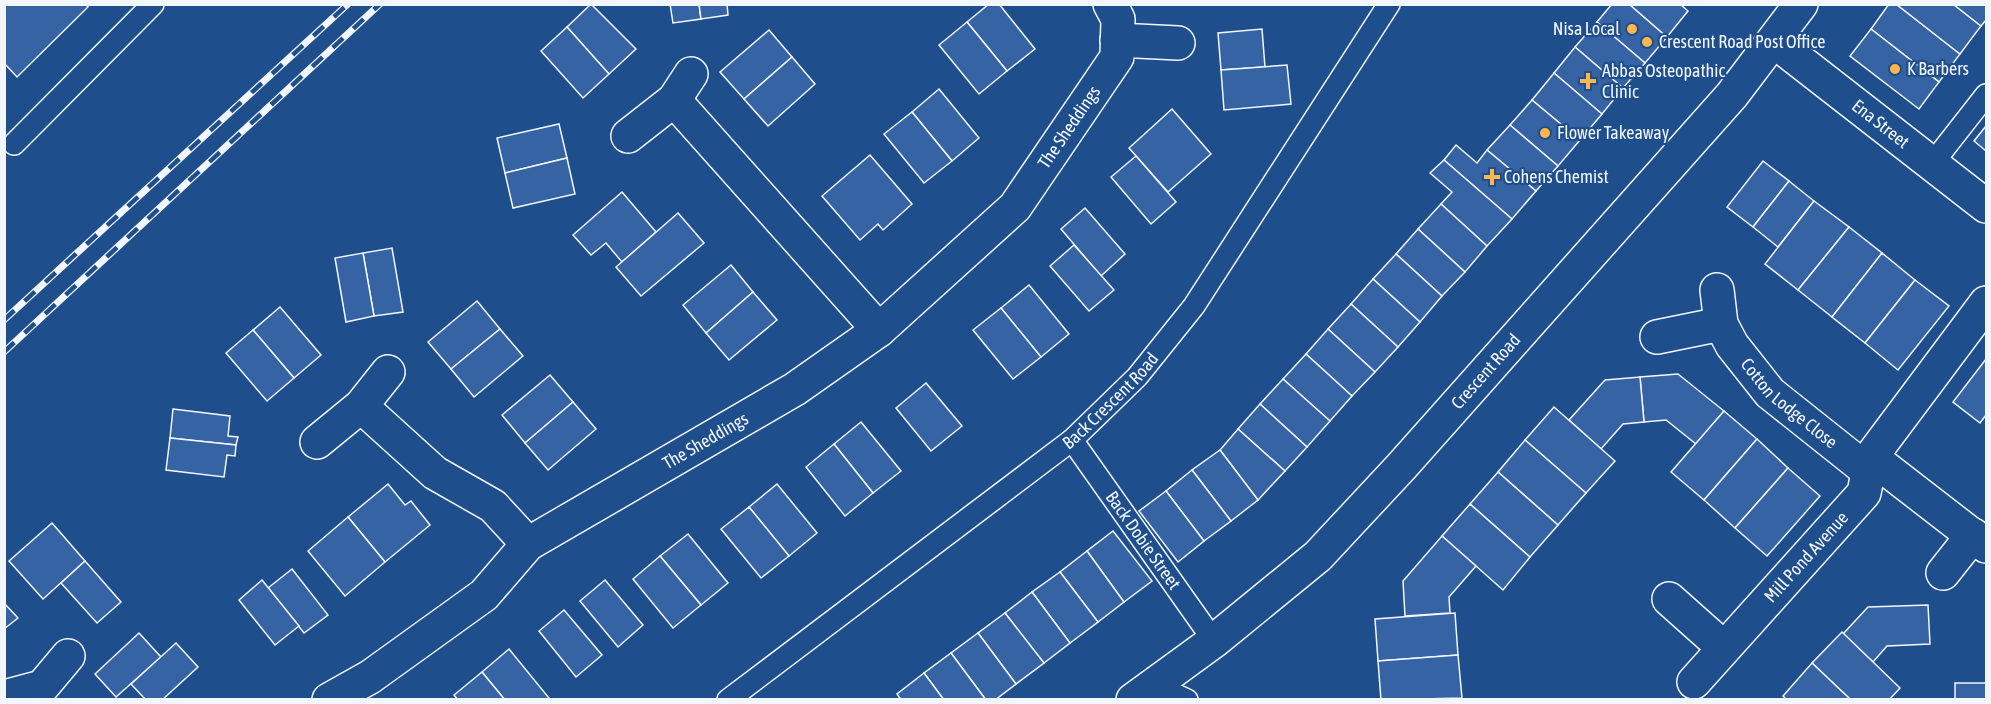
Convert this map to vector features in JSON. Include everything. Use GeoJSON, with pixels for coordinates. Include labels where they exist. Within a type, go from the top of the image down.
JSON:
{"type":"FeatureCollection","features":[{"type":"Feature","properties":{"kind":"street","name":"The Sheddings"},"geometry":{"type":"LineString","coordinates":[[329,699],[370,677],[484,595],[528,544],[795,388],[879,330],[1015,207],[1117,57],[1118,19],[1110,4]]}},
{"type":"Feature","properties":{"kind":"street","name":"Crescent Road"},"geometry":{"type":"LineString","coordinates":[[1146,694],[1318,556],[1401,467],[1732,94],[1801,4]]}},
{"type":"Feature","properties":{"kind":"street"},"geometry":{"type":"LineString","coordinates":[[1118,40],[1178,43]]}},
{"type":"Feature","properties":{"kind":"street","name":"Ena Street"},"geometry":{"type":"LineString","coordinates":[[1774,41],[1986,206]]}},
{"type":"Feature","properties":{"kind":"street"},"geometry":{"type":"LineString","coordinates":[[628,135],[683,87],[879,330]]}},
{"type":"Feature","properties":{"kind":"street","name":"Cotton Lodge Close"},"geometry":{"type":"LineString","coordinates":[[1717,290],[1721,324],[1732,345],[1770,393],[1869,464]]}},
{"type":"Feature","properties":{"kind":"street","name":"Mill Pond Avenue"},"geometry":{"type":"LineString","coordinates":[[1694,682],[1864,493],[1869,464],[1986,303]]}},
{"type":"Feature","properties":{"kind":"street"},"geometry":{"type":"LineString","coordinates":[[1657,337],[1721,324]]}},
{"type":"Feature","properties":{"kind":"street"},"geometry":{"type":"LineString","coordinates":[[317,442],[361,406],[388,372]]}},
{"type":"Feature","properties":{"kind":"street"},"geometry":{"type":"LineString","coordinates":[[361,406],[435,473],[493,506],[528,544]]}},
{"type":"Feature","properties":{"kind":"street"},"geometry":{"type":"LineString","coordinates":[[1869,464],[1980,541],[1943,573]]}},
{"type":"Feature","properties":{"kind":"street"},"geometry":{"type":"LineString","coordinates":[[1669,599],[1724,648]]}},
{"type":"Feature","properties":{"kind":"street"},"geometry":{"type":"LineString","coordinates":[[4,697],[44,693],[68,656]]}},
{"type":"Feature","properties":{"kind":"lane"},"geometry":{"type":"LineString","coordinates":[[14,144],[153,4]]}},
{"type":"Feature","properties":{"kind":"lane","name":"Back Crescent Road"},"geometry":{"type":"LineString","coordinates":[[728,699],[1072,440],[1137,377],[1194,306],[1389,4]]}},
{"type":"Feature","properties":{"kind":"lane"},"geometry":{"type":"LineString","coordinates":[[1932,164],[1986,95]]}},
{"type":"Feature","properties":{"kind":"lane","name":"Back Dobie Street"},"geometry":{"type":"LineString","coordinates":[[1072,440],[1214,641]]}},
{"type":"Feature","properties":{"kind":"lane"},"geometry":{"type":"LineString","coordinates":[[1146,694],[1187,699]]}},
{"type":"Feature","properties":{"kind":"building"},"geometry":{"type":"Polygon","coordinates":[[[4,4],[86,4],[88,7],[17,77],[4,63],[4,4]]]}},
{"type":"Feature","properties":{"kind":"building"},"geometry":{"type":"Polygon","coordinates":[[[591,4],[636,49],[609,74],[567,27],[591,4]]]}},
{"type":"Feature","properties":{"kind":"building"},"geometry":{"type":"Polygon","coordinates":[[[670,4],[699,4],[701,19],[673,23],[670,4]]]}},
{"type":"Feature","properties":{"kind":"building"},"geometry":{"type":"Polygon","coordinates":[[[699,4],[727,4],[728,15],[701,19],[699,4]]]}},
{"type":"Feature","properties":{"kind":"building"},"geometry":{"type":"Polygon","coordinates":[[[989,4],[999,4],[1035,49],[1007,71],[967,22],[989,4]]]}},
{"type":"Feature","properties":{"kind":"building","name":"Nisa Local"},"geometry":{"type":"Polygon","coordinates":[[[1612,4],[1629,4],[1667,37],[1645,63],[1597,22],[1612,4]]]}},
{"type":"Feature","properties":{"kind":"building"},"geometry":{"type":"Polygon","coordinates":[[[1629,4],[1680,4],[1688,11],[1667,37],[1629,4]]]}},
{"type":"Feature","properties":{"kind":"building"},"geometry":{"type":"Polygon","coordinates":[[[1889,4],[1896,4],[1960,54],[1939,82],[1871,29],[1889,4]]]}},
{"type":"Feature","properties":{"kind":"building"},"geometry":{"type":"Polygon","coordinates":[[[1896,4],[1953,4],[1981,26],[1960,54],[1896,4]]]}},
{"type":"Feature","properties":{"kind":"building"},"geometry":{"type":"Polygon","coordinates":[[[1953,4],[1986,4],[1986,20],[1981,26],[1953,4]]]}},
{"type":"Feature","properties":{"kind":"building"},"geometry":{"type":"Polygon","coordinates":[[[967,22],[1007,71],[979,94],[939,45],[967,22]]]}},
{"type":"Feature","properties":{"kind":"building"},"geometry":{"type":"Polygon","coordinates":[[[1597,22],[1645,63],[1623,88],[1575,47],[1597,22]]]}},
{"type":"Feature","properties":{"kind":"building"},"geometry":{"type":"Polygon","coordinates":[[[567,27],[609,74],[583,98],[541,51],[567,27]]]}},
{"type":"Feature","properties":{"kind":"building"},"geometry":{"type":"Polygon","coordinates":[[[1262,29],[1265,67],[1221,70],[1218,33],[1262,29]]]}},
{"type":"Feature","properties":{"kind":"building","name":"K Barbers"},"geometry":{"type":"Polygon","coordinates":[[[1871,29],[1939,82],[1919,109],[1850,56],[1871,29]]]}},
{"type":"Feature","properties":{"kind":"building"},"geometry":{"type":"Polygon","coordinates":[[[769,30],[792,57],[744,99],[720,72],[769,30]]]}},
{"type":"Feature","properties":{"kind":"building","name":"Abbas Osteopathic Clinic"},"geometry":{"type":"Polygon","coordinates":[[[1575,47],[1623,88],[1602,114],[1554,73],[1575,47]]]}},
{"type":"Feature","properties":{"kind":"building"},"geometry":{"type":"Polygon","coordinates":[[[792,57],[815,84],[768,126],[744,99],[792,57]]]}},
{"type":"Feature","properties":{"kind":"building"},"geometry":{"type":"Polygon","coordinates":[[[1287,65],[1291,104],[1224,110],[1221,70],[1287,65]]]}},
{"type":"Feature","properties":{"kind":"building"},"geometry":{"type":"Polygon","coordinates":[[[1554,73],[1602,114],[1580,140],[1532,100],[1554,73]]]}},
{"type":"Feature","properties":{"kind":"building"},"geometry":{"type":"Polygon","coordinates":[[[939,89],[979,138],[952,161],[912,112],[939,89]]]}},
{"type":"Feature","properties":{"kind":"building","name":"Flower Takeaway"},"geometry":{"type":"Polygon","coordinates":[[[1532,100],[1580,140],[1558,166],[1510,125],[1532,100]]]}},
{"type":"Feature","properties":{"kind":"building"},"geometry":{"type":"Polygon","coordinates":[[[1172,109],[1211,154],[1168,192],[1129,148],[1172,109]]]}},
{"type":"Feature","properties":{"kind":"building"},"geometry":{"type":"Polygon","coordinates":[[[912,112],[952,161],[924,183],[884,134],[912,112]]]}},
{"type":"Feature","properties":{"kind":"building"},"geometry":{"type":"Polygon","coordinates":[[[559,124],[567,158],[505,173],[497,138],[559,124]]]}},
{"type":"Feature","properties":{"kind":"building"},"geometry":{"type":"Polygon","coordinates":[[[1510,125],[1558,166],[1536,191],[1487,150],[1510,125]]]}},
{"type":"Feature","properties":{"kind":"building"},"geometry":{"type":"Polygon","coordinates":[[[1986,126],[1986,151],[1974,141],[1986,126]]]}},
{"type":"Feature","properties":{"kind":"building","name":"Cohens Chemist"},"geometry":{"type":"Polygon","coordinates":[[[1456,145],[1477,163],[1487,150],[1536,191],[1512,219],[1444,160],[1456,145]]]}},
{"type":"Feature","properties":{"kind":"building"},"geometry":{"type":"Polygon","coordinates":[[[870,155],[912,204],[883,230],[878,224],[860,240],[822,196],[870,155]]]}},
{"type":"Feature","properties":{"kind":"building"},"geometry":{"type":"Polygon","coordinates":[[[1136,156],[1176,202],[1151,224],[1111,177],[1136,156]]]}},
{"type":"Feature","properties":{"kind":"building"},"geometry":{"type":"Polygon","coordinates":[[[567,158],[575,194],[513,208],[505,173],[567,158]]]}},
{"type":"Feature","properties":{"kind":"building"},"geometry":{"type":"Polygon","coordinates":[[[1444,160],[1512,219],[1487,246],[1441,204],[1452,192],[1430,173],[1444,160]]]}},
{"type":"Feature","properties":{"kind":"building"},"geometry":{"type":"Polygon","coordinates":[[[1763,161],[1789,181],[1753,227],[1727,207],[1763,161]]]}},
{"type":"Feature","properties":{"kind":"building"},"geometry":{"type":"Polygon","coordinates":[[[1789,181],[1814,201],[1778,247],[1753,227],[1789,181]]]}},
{"type":"Feature","properties":{"kind":"building"},"geometry":{"type":"Polygon","coordinates":[[[622,192],[656,232],[622,262],[606,243],[591,255],[573,235],[622,192]]]}},
{"type":"Feature","properties":{"kind":"building"},"geometry":{"type":"Polygon","coordinates":[[[1814,201],[1849,227],[1798,290],[1765,264],[1814,201]]]}},
{"type":"Feature","properties":{"kind":"building"},"geometry":{"type":"Polygon","coordinates":[[[1441,204],[1487,246],[1465,272],[1418,229],[1441,204]]]}},
{"type":"Feature","properties":{"kind":"building"},"geometry":{"type":"Polygon","coordinates":[[[1085,208],[1125,254],[1101,276],[1061,229],[1085,208]]]}},
{"type":"Feature","properties":{"kind":"building"},"geometry":{"type":"Polygon","coordinates":[[[678,213],[704,243],[641,296],[616,267],[678,213]]]}},
{"type":"Feature","properties":{"kind":"building"},"geometry":{"type":"Polygon","coordinates":[[[1849,227],[1882,253],[1832,317],[1798,290],[1849,227]]]}},
{"type":"Feature","properties":{"kind":"building"},"geometry":{"type":"Polygon","coordinates":[[[1418,229],[1465,272],[1442,296],[1396,254],[1418,229]]]}},
{"type":"Feature","properties":{"kind":"building"},"geometry":{"type":"Polygon","coordinates":[[[1074,245],[1114,290],[1089,311],[1050,266],[1074,245]]]}},
{"type":"Feature","properties":{"kind":"building"},"geometry":{"type":"Polygon","coordinates":[[[392,248],[403,312],[374,316],[363,253],[392,248]]]}},
{"type":"Feature","properties":{"kind":"building"},"geometry":{"type":"Polygon","coordinates":[[[363,253],[374,316],[346,322],[335,258],[363,253]]]}},
{"type":"Feature","properties":{"kind":"building"},"geometry":{"type":"Polygon","coordinates":[[[1882,253],[1915,280],[1865,343],[1832,317],[1882,253]]]}},
{"type":"Feature","properties":{"kind":"building"},"geometry":{"type":"Polygon","coordinates":[[[1396,254],[1442,296],[1420,322],[1373,279],[1396,254]]]}},
{"type":"Feature","properties":{"kind":"building"},"geometry":{"type":"Polygon","coordinates":[[[731,265],[753,292],[706,333],[683,305],[731,265]]]}},
{"type":"Feature","properties":{"kind":"building"},"geometry":{"type":"Polygon","coordinates":[[[1373,279],[1420,322],[1398,347],[1351,304],[1373,279]]]}},
{"type":"Feature","properties":{"kind":"building"},"geometry":{"type":"Polygon","coordinates":[[[1915,280],[1949,306],[1898,370],[1865,343],[1915,280]]]}},
{"type":"Feature","properties":{"kind":"building"},"geometry":{"type":"Polygon","coordinates":[[[1029,285],[1069,334],[1041,357],[1001,308],[1029,285]]]}},
{"type":"Feature","properties":{"kind":"building"},"geometry":{"type":"Polygon","coordinates":[[[753,292],[777,320],[729,360],[706,333],[753,292]]]}},
{"type":"Feature","properties":{"kind":"building"},"geometry":{"type":"Polygon","coordinates":[[[477,301],[500,329],[451,369],[428,342],[477,301]]]}},
{"type":"Feature","properties":{"kind":"building"},"geometry":{"type":"Polygon","coordinates":[[[1351,304],[1398,347],[1375,372],[1328,329],[1351,304]]]}},
{"type":"Feature","properties":{"kind":"building"},"geometry":{"type":"Polygon","coordinates":[[[280,307],[321,355],[294,378],[253,330],[280,307]]]}},
{"type":"Feature","properties":{"kind":"building"},"geometry":{"type":"Polygon","coordinates":[[[1001,308],[1041,357],[1013,379],[973,330],[1001,308]]]}},
{"type":"Feature","properties":{"kind":"building"},"geometry":{"type":"Polygon","coordinates":[[[500,329],[523,356],[474,397],[451,369],[500,329]]]}},
{"type":"Feature","properties":{"kind":"building"},"geometry":{"type":"Polygon","coordinates":[[[1328,329],[1375,372],[1352,396],[1306,354],[1328,329]]]}},
{"type":"Feature","properties":{"kind":"building"},"geometry":{"type":"Polygon","coordinates":[[[253,330],[294,378],[267,401],[226,353],[253,330]]]}},
{"type":"Feature","properties":{"kind":"building"},"geometry":{"type":"Polygon","coordinates":[[[1306,354],[1352,396],[1330,421],[1283,379],[1306,354]]]}},
{"type":"Feature","properties":{"kind":"building"},"geometry":{"type":"Polygon","coordinates":[[[1986,359],[1986,415],[1980,423],[1953,402],[1986,359]]]}},
{"type":"Feature","properties":{"kind":"building"},"geometry":{"type":"Polygon","coordinates":[[[1678,374],[1724,411],[1696,444],[1666,420],[1644,422],[1640,377],[1678,374]]]}},
{"type":"Feature","properties":{"kind":"building"},"geometry":{"type":"Polygon","coordinates":[[[550,375],[573,402],[525,443],[502,415],[550,375]]]}},
{"type":"Feature","properties":{"kind":"building"},"geometry":{"type":"Polygon","coordinates":[[[1640,377],[1644,422],[1623,424],[1601,449],[1569,420],[1605,380],[1640,377]]]}},
{"type":"Feature","properties":{"kind":"building"},"geometry":{"type":"Polygon","coordinates":[[[1283,379],[1330,421],[1307,447],[1260,404],[1283,379]]]}},
{"type":"Feature","properties":{"kind":"building"},"geometry":{"type":"Polygon","coordinates":[[[926,383],[962,426],[931,451],[896,408],[926,383]]]}},
{"type":"Feature","properties":{"kind":"building"},"geometry":{"type":"Polygon","coordinates":[[[573,402],[596,429],[548,470],[525,443],[573,402]]]}},
{"type":"Feature","properties":{"kind":"building"},"geometry":{"type":"Polygon","coordinates":[[[1260,404],[1307,447],[1285,471],[1238,429],[1260,404]]]}},
{"type":"Feature","properties":{"kind":"building"},"geometry":{"type":"Polygon","coordinates":[[[1554,407],[1615,461],[1586,493],[1525,440],[1554,407]]]}},
{"type":"Feature","properties":{"kind":"building"},"geometry":{"type":"Polygon","coordinates":[[[173,409],[230,416],[228,436],[238,437],[236,445],[170,438],[173,409]]]}},
{"type":"Feature","properties":{"kind":"building"},"geometry":{"type":"Polygon","coordinates":[[[1724,411],[1757,439],[1704,500],[1671,472],[1724,411]]]}},
{"type":"Feature","properties":{"kind":"building"},"geometry":{"type":"Polygon","coordinates":[[[861,422],[901,471],[873,493],[834,444],[861,422]]]}},
{"type":"Feature","properties":{"kind":"building"},"geometry":{"type":"Polygon","coordinates":[[[1238,429],[1285,471],[1258,500],[1220,450],[1238,429]]]}},
{"type":"Feature","properties":{"kind":"building"},"geometry":{"type":"Polygon","coordinates":[[[170,438],[236,445],[235,456],[227,455],[224,477],[166,470],[170,438]]]}},
{"type":"Feature","properties":{"kind":"building"},"geometry":{"type":"Polygon","coordinates":[[[1757,439],[1788,468],[1735,528],[1704,500],[1757,439]]]}},
{"type":"Feature","properties":{"kind":"building"},"geometry":{"type":"Polygon","coordinates":[[[1525,440],[1586,493],[1558,525],[1498,472],[1525,440]]]}},
{"type":"Feature","properties":{"kind":"building"},"geometry":{"type":"Polygon","coordinates":[[[834,444],[873,493],[845,516],[806,467],[834,444]]]}},
{"type":"Feature","properties":{"kind":"building"},"geometry":{"type":"Polygon","coordinates":[[[1220,450],[1258,500],[1231,521],[1192,470],[1220,450]]]}},
{"type":"Feature","properties":{"kind":"building"},"geometry":{"type":"Polygon","coordinates":[[[1788,468],[1820,496],[1767,556],[1735,528],[1788,468]]]}},
{"type":"Feature","properties":{"kind":"building"},"geometry":{"type":"Polygon","coordinates":[[[1192,470],[1231,521],[1204,541],[1166,491],[1192,470]]]}},
{"type":"Feature","properties":{"kind":"building"},"geometry":{"type":"Polygon","coordinates":[[[1498,472],[1558,525],[1530,557],[1470,504],[1498,472]]]}},
{"type":"Feature","properties":{"kind":"building"},"geometry":{"type":"Polygon","coordinates":[[[388,484],[405,505],[411,501],[430,525],[385,562],[348,517],[388,484]]]}},
{"type":"Feature","properties":{"kind":"building"},"geometry":{"type":"Polygon","coordinates":[[[777,484],[817,533],[789,556],[749,507],[777,484]]]}},
{"type":"Feature","properties":{"kind":"building"},"geometry":{"type":"Polygon","coordinates":[[[1166,491],[1204,541],[1178,562],[1139,511],[1166,491]]]}},
{"type":"Feature","properties":{"kind":"building"},"geometry":{"type":"Polygon","coordinates":[[[1470,504],[1530,557],[1503,590],[1442,536],[1470,504]]]}},
{"type":"Feature","properties":{"kind":"building"},"geometry":{"type":"Polygon","coordinates":[[[749,507],[789,556],[761,578],[721,529],[749,507]]]}},
{"type":"Feature","properties":{"kind":"building"},"geometry":{"type":"Polygon","coordinates":[[[348,517],[385,562],[345,596],[308,551],[348,517]]]}},
{"type":"Feature","properties":{"kind":"building"},"geometry":{"type":"Polygon","coordinates":[[[52,523],[85,561],[43,599],[9,561],[52,523]]]}},
{"type":"Feature","properties":{"kind":"building"},"geometry":{"type":"Polygon","coordinates":[[[1113,531],[1152,581],[1124,602],[1087,551],[1113,531]]]}},
{"type":"Feature","properties":{"kind":"building"},"geometry":{"type":"Polygon","coordinates":[[[688,534],[728,583],[701,605],[660,556],[688,534]]]}},
{"type":"Feature","properties":{"kind":"building"},"geometry":{"type":"Polygon","coordinates":[[[1442,536],[1476,566],[1449,597],[1450,613],[1405,616],[1403,581],[1442,536]]]}},
{"type":"Feature","properties":{"kind":"building"},"geometry":{"type":"Polygon","coordinates":[[[1087,551],[1124,602],[1098,622],[1060,572],[1087,551]]]}},
{"type":"Feature","properties":{"kind":"building"},"geometry":{"type":"Polygon","coordinates":[[[660,556],[701,605],[673,628],[633,579],[660,556]]]}},
{"type":"Feature","properties":{"kind":"building"},"geometry":{"type":"Polygon","coordinates":[[[85,561],[121,602],[97,623],[61,583],[85,561]]]}},
{"type":"Feature","properties":{"kind":"building"},"geometry":{"type":"Polygon","coordinates":[[[292,569],[328,615],[304,633],[268,588],[292,569]]]}},
{"type":"Feature","properties":{"kind":"building"},"geometry":{"type":"Polygon","coordinates":[[[1060,572],[1098,622],[1070,643],[1032,592],[1060,572]]]}},
{"type":"Feature","properties":{"kind":"building"},"geometry":{"type":"Polygon","coordinates":[[[262,580],[299,626],[275,645],[239,600],[262,580]]]}},
{"type":"Feature","properties":{"kind":"building"},"geometry":{"type":"Polygon","coordinates":[[[605,580],[643,625],[618,647],[580,601],[605,580]]]}},
{"type":"Feature","properties":{"kind":"building"},"geometry":{"type":"Polygon","coordinates":[[[1032,592],[1070,643],[1044,663],[1005,613],[1032,592]]]}},
{"type":"Feature","properties":{"kind":"building"},"geometry":{"type":"Polygon","coordinates":[[[4,603],[18,618],[4,629],[4,603]]]}},
{"type":"Feature","properties":{"kind":"building"},"geometry":{"type":"Polygon","coordinates":[[[1928,605],[1930,644],[1887,646],[1873,662],[1843,634],[1868,607],[1928,605]]]}},
{"type":"Feature","properties":{"kind":"building"},"geometry":{"type":"Polygon","coordinates":[[[564,610],[602,655],[576,677],[539,631],[564,610]]]}},
{"type":"Feature","properties":{"kind":"building"},"geometry":{"type":"Polygon","coordinates":[[[1005,613],[1044,663],[1016,684],[978,633],[1005,613]]]}},
{"type":"Feature","properties":{"kind":"building"},"geometry":{"type":"Polygon","coordinates":[[[1455,613],[1458,655],[1378,661],[1375,619],[1455,613]]]}},
{"type":"Feature","properties":{"kind":"building"},"geometry":{"type":"Polygon","coordinates":[[[1842,632],[1900,688],[1889,700],[1851,700],[1812,663],[1842,632]]]}},
{"type":"Feature","properties":{"kind":"building"},"geometry":{"type":"Polygon","coordinates":[[[139,633],[161,657],[116,697],[95,674],[139,633]]]}},
{"type":"Feature","properties":{"kind":"building"},"geometry":{"type":"Polygon","coordinates":[[[978,633],[1016,684],[995,700],[986,700],[951,653],[978,633]]]}},
{"type":"Feature","properties":{"kind":"building"},"geometry":{"type":"Polygon","coordinates":[[[176,643],[198,667],[162,700],[146,700],[131,684],[176,643]]]}},
{"type":"Feature","properties":{"kind":"building"},"geometry":{"type":"Polygon","coordinates":[[[509,649],[549,698],[548,700],[505,700],[482,672],[509,649]]]}},
{"type":"Feature","properties":{"kind":"building"},"geometry":{"type":"Polygon","coordinates":[[[951,653],[986,700],[944,700],[924,673],[951,653]]]}},
{"type":"Feature","properties":{"kind":"building"},"geometry":{"type":"Polygon","coordinates":[[[1458,655],[1462,698],[1381,700],[1378,661],[1458,655]]]}},
{"type":"Feature","properties":{"kind":"building"},"geometry":{"type":"Polygon","coordinates":[[[1812,663],[1851,700],[1787,700],[1783,696],[1812,663]]]}},
{"type":"Feature","properties":{"kind":"building"},"geometry":{"type":"Polygon","coordinates":[[[482,672],[505,700],[458,700],[454,695],[482,672]]]}},
{"type":"Feature","properties":{"kind":"building"},"geometry":{"type":"Polygon","coordinates":[[[924,673],[944,700],[901,700],[897,694],[924,673]]]}},
{"type":"Feature","properties":{"kind":"building"},"geometry":{"type":"Polygon","coordinates":[[[1955,683],[1986,683],[1986,700],[1955,700],[1955,683]]]}},
{"type":"Feature","properties":{"kind":"railway"},"geometry":{"type":"LineString","coordinates":[[4,320],[348,4]]}},
{"type":"Feature","properties":{"kind":"railway"},"geometry":{"type":"LineString","coordinates":[[4,352],[380,4]]}},
{"type":"Feature","properties":{"kind":"place","name":"Nisa Local"},"geometry":{"type":"Point","coordinates":[1632,29]}},
{"type":"Feature","properties":{"kind":"place","name":"Crescent Road Post Office"},"geometry":{"type":"Point","coordinates":[1647,42]}},
{"type":"Feature","properties":{"kind":"place","name":"K Barbers"},"geometry":{"type":"Point","coordinates":[1895,69]}},
{"type":"Feature","properties":{"kind":"place","name":"Abbas Osteopathic Clinic"},"geometry":{"type":"Point","coordinates":[1588,81]}},
{"type":"Feature","properties":{"kind":"place","name":"Flower Takeaway"},"geometry":{"type":"Point","coordinates":[1545,133]}},
{"type":"Feature","properties":{"kind":"place","name":"Cohens Chemist"},"geometry":{"type":"Point","coordinates":[1492,177]}}]}
